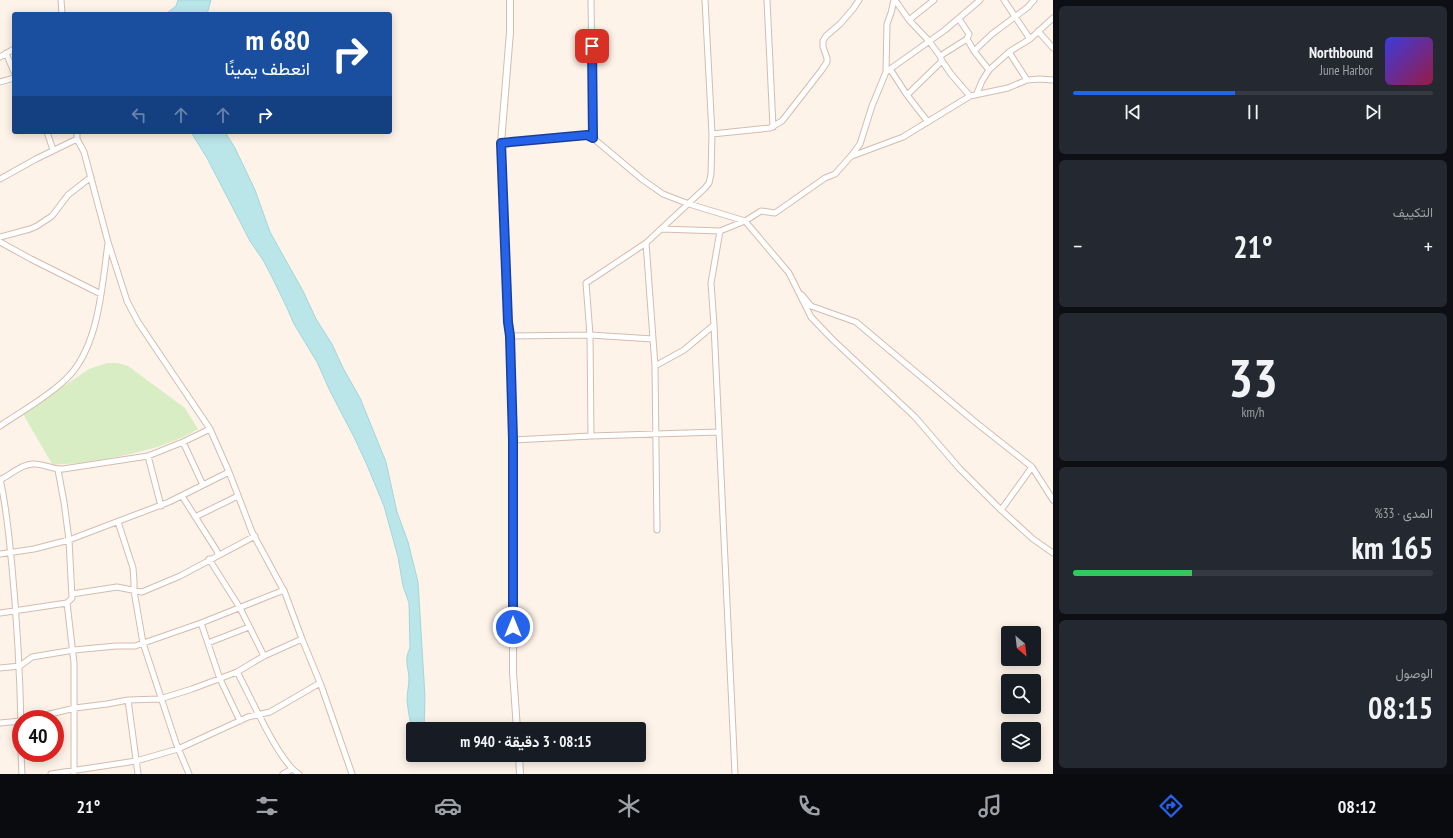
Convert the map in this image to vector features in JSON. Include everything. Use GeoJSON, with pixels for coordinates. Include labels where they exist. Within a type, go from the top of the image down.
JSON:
{"type":"FeatureCollection","features":[{"type":"Feature","properties":{"kind":"street"},"geometry":{"type":"LineString","coordinates":[[61,0],[62,12]]}},
{"type":"Feature","properties":{"kind":"street"},"geometry":{"type":"LineString","coordinates":[[510,0],[510,32],[501,143],[508,322],[510,336],[513,440],[513,674],[516,722]]}},
{"type":"Feature","properties":{"kind":"street"},"geometry":{"type":"LineString","coordinates":[[591,0],[593,138]]}},
{"type":"Feature","properties":{"kind":"street"},"geometry":{"type":"LineString","coordinates":[[591,436],[590,335],[586,282],[646,243],[689,204],[709,183],[711,174],[712,134],[705,0]]}},
{"type":"Feature","properties":{"kind":"street"},"geometry":{"type":"LineString","coordinates":[[767,0],[773,127]]}},
{"type":"Feature","properties":{"kind":"street"},"geometry":{"type":"LineString","coordinates":[[712,134],[761,130],[773,127],[782,121],[827,62],[822,41],[844,20],[859,0]]}},
{"type":"Feature","properties":{"kind":"street"},"geometry":{"type":"LineString","coordinates":[[895,0],[909,20],[929,41],[970,96]]}},
{"type":"Feature","properties":{"kind":"street"},"geometry":{"type":"LineString","coordinates":[[661,229],[720,231],[745,221],[761,211],[775,213],[825,178],[835,174],[860,144],[872,106],[888,70],[887,24],[895,0]]}},
{"type":"Feature","properties":{"kind":"street"},"geometry":{"type":"LineString","coordinates":[[909,20],[934,0]]}},
{"type":"Feature","properties":{"kind":"street"},"geometry":{"type":"LineString","coordinates":[[888,70],[959,19],[973,2],[980,0]]}},
{"type":"Feature","properties":{"kind":"street"},"geometry":{"type":"LineString","coordinates":[[1004,0],[1030,39]]}},
{"type":"Feature","properties":{"kind":"street"},"geometry":{"type":"LineString","coordinates":[[974,51],[992,34],[1015,17],[1034,0]]}},
{"type":"Feature","properties":{"kind":"street"},"geometry":{"type":"LineString","coordinates":[[977,93],[989,70],[1008,52],[1030,39],[1053,18]]}},
{"type":"Feature","properties":{"kind":"street"},"geometry":{"type":"LineString","coordinates":[[907,95],[941,59],[967,39],[969,34],[959,19]]}},
{"type":"Feature","properties":{"kind":"street"},"geometry":{"type":"LineString","coordinates":[[1038,31],[1051,42],[1053,48]]}},
{"type":"Feature","properties":{"kind":"street"},"geometry":{"type":"LineString","coordinates":[[967,39],[974,51],[989,70]]}},
{"type":"Feature","properties":{"kind":"street"},"geometry":{"type":"LineString","coordinates":[[0,57],[12,50]]}},
{"type":"Feature","properties":{"kind":"street"},"geometry":{"type":"LineString","coordinates":[[1008,52],[1027,80]]}},
{"type":"Feature","properties":{"kind":"street"},"geometry":{"type":"LineString","coordinates":[[6,53],[12,67]]}},
{"type":"Feature","properties":{"kind":"street"},"geometry":{"type":"LineString","coordinates":[[888,70],[928,122]]}},
{"type":"Feature","properties":{"kind":"street"},"geometry":{"type":"LineString","coordinates":[[0,82],[12,79]]}},
{"type":"Feature","properties":{"kind":"street"},"geometry":{"type":"LineString","coordinates":[[851,156],[903,137],[977,93],[1008,88],[1027,80],[1053,80]]}},
{"type":"Feature","properties":{"kind":"street"},"geometry":{"type":"LineString","coordinates":[[48,134],[53,150]]}},
{"type":"Feature","properties":{"kind":"street"},"geometry":{"type":"LineString","coordinates":[[77,134],[77,139],[84,152],[108,242],[127,301],[138,322],[210,429],[252,532],[284,590],[320,683],[352,774]]}},
{"type":"Feature","properties":{"kind":"street"},"geometry":{"type":"LineString","coordinates":[[501,143],[587,135],[593,138],[663,194],[689,204],[745,221],[789,273],[811,317],[831,338],[915,417],[959,468],[1001,510],[1033,539],[1053,553]]}},
{"type":"Feature","properties":{"kind":"street"},"geometry":{"type":"LineString","coordinates":[[0,179],[53,150],[77,139]]}},
{"type":"Feature","properties":{"kind":"street"},"geometry":{"type":"LineString","coordinates":[[0,237],[37,226],[52,216],[68,195],[91,177]]}},
{"type":"Feature","properties":{"kind":"street"},"geometry":{"type":"LineString","coordinates":[[720,231],[711,283],[735,774]]}},
{"type":"Feature","properties":{"kind":"street"},"geometry":{"type":"LineString","coordinates":[[0,242],[101,294]]}},
{"type":"Feature","properties":{"kind":"street"},"geometry":{"type":"LineString","coordinates":[[0,426],[54,390],[66,380],[78,366],[91,338],[101,294],[108,242]]}},
{"type":"Feature","properties":{"kind":"street"},"geometry":{"type":"LineString","coordinates":[[646,243],[655,366],[657,530]]}},
{"type":"Feature","properties":{"kind":"street"},"geometry":{"type":"LineString","coordinates":[[798,291],[812,306],[856,322],[974,421],[1032,466],[1053,500]]}},
{"type":"Feature","properties":{"kind":"street"},"geometry":{"type":"LineString","coordinates":[[655,366],[684,350],[714,325]]}},
{"type":"Feature","properties":{"kind":"street"},"geometry":{"type":"LineString","coordinates":[[510,336],[590,335],[653,338]]}},
{"type":"Feature","properties":{"kind":"street"},"geometry":{"type":"LineString","coordinates":[[21,710],[20,666],[7,510],[1,490],[0,480],[29,464],[36,464],[58,470],[148,456],[210,429]]}},
{"type":"Feature","properties":{"kind":"street"},"geometry":{"type":"LineString","coordinates":[[513,440],[719,432]]}},
{"type":"Feature","properties":{"kind":"street"},"geometry":{"type":"LineString","coordinates":[[183,442],[203,485]]}},
{"type":"Feature","properties":{"kind":"street"},"geometry":{"type":"LineString","coordinates":[[148,456],[161,506]]}},
{"type":"Feature","properties":{"kind":"street"},"geometry":{"type":"LineString","coordinates":[[1001,510],[1032,466]]}},
{"type":"Feature","properties":{"kind":"street"},"geometry":{"type":"LineString","coordinates":[[0,613],[67,602],[72,598],[69,540],[58,470]]}},
{"type":"Feature","properties":{"kind":"street"},"geometry":{"type":"LineString","coordinates":[[0,554],[34,549],[69,540],[161,506],[228,472]]}},
{"type":"Feature","properties":{"kind":"street"},"geometry":{"type":"LineString","coordinates":[[182,496],[217,551],[218,555]]}},
{"type":"Feature","properties":{"kind":"street"},"geometry":{"type":"LineString","coordinates":[[195,517],[238,496]]}},
{"type":"Feature","properties":{"kind":"street"},"geometry":{"type":"LineString","coordinates":[[118,522],[132,568],[134,591],[143,643],[160,699],[178,749],[189,774]]}},
{"type":"Feature","properties":{"kind":"street"},"geometry":{"type":"LineString","coordinates":[[72,594],[117,587],[142,592],[180,576],[209,559],[255,536]]}},
{"type":"Feature","properties":{"kind":"street"},"geometry":{"type":"LineString","coordinates":[[209,559],[240,608],[264,656]]}},
{"type":"Feature","properties":{"kind":"street"},"geometry":{"type":"LineString","coordinates":[[0,668],[20,666],[32,657],[74,650],[131,646],[143,643],[201,623],[284,590]]}},
{"type":"Feature","properties":{"kind":"street"},"geometry":{"type":"LineString","coordinates":[[67,602],[74,650],[74,772]]}},
{"type":"Feature","properties":{"kind":"street"},"geometry":{"type":"LineString","coordinates":[[201,623],[220,679],[240,721]]}},
{"type":"Feature","properties":{"kind":"street"},"geometry":{"type":"LineString","coordinates":[[208,643],[249,627]]}},
{"type":"Feature","properties":{"kind":"street"},"geometry":{"type":"LineString","coordinates":[[64,711],[128,700],[160,699],[237,672],[264,656],[302,639]]}},
{"type":"Feature","properties":{"kind":"street"},"geometry":{"type":"LineString","coordinates":[[237,672],[273,742],[292,769],[299,774]]}},
{"type":"Feature","properties":{"kind":"street"},"geometry":{"type":"LineString","coordinates":[[51,774],[74,772],[136,761],[178,749],[240,721],[259,714],[270,712],[320,683]]}},
{"type":"Feature","properties":{"kind":"street"},"geometry":{"type":"LineString","coordinates":[[128,700],[138,774]]}},
{"type":"Feature","properties":{"kind":"street"},"geometry":{"type":"LineString","coordinates":[[0,723],[12,722]]}},
{"type":"Feature","properties":{"kind":"street"},"geometry":{"type":"LineString","coordinates":[[22,762],[22,774]]}},
{"type":"Feature","properties":{"kind":"street"},"geometry":{"type":"LineString","coordinates":[[519,762],[520,774]]}},
{"type":"Feature","properties":{"kind":"street"},"geometry":{"type":"LineString","coordinates":[[283,774],[292,769]]}},
{"type":"Feature","properties":{"kind":"green space"},"geometry":{"type":"Polygon","coordinates":[[[107,363],[118,363],[128,366],[185,408],[198,429],[165,444],[117,457],[85,462],[52,464],[23,414],[89,369],[107,363]]]}},
{"type":"Feature","properties":{"kind":"water"},"geometry":{"type":"Polygon","coordinates":[[[178,0],[211,0],[208,12],[168,12],[176,6],[178,0]]]}},
{"type":"Feature","properties":{"kind":"water"},"geometry":{"type":"Polygon","coordinates":[[[192,134],[226,134],[235,148],[255,190],[270,232],[360,398],[386,462],[397,512],[408,542],[418,582],[425,697],[424,722],[410,722],[409,716],[407,700],[409,678],[407,659],[410,648],[409,603],[403,586],[398,557],[384,506],[355,439],[317,362],[294,324],[263,260],[250,241],[207,158],[192,134]]]}},
{"type":"Feature","properties":{"kind":"route"},"geometry":{"type":"LineString","coordinates":[[513,627],[513,440],[510,336],[508,322],[501,143],[587,135],[593,138],[592,46]]}}]}
